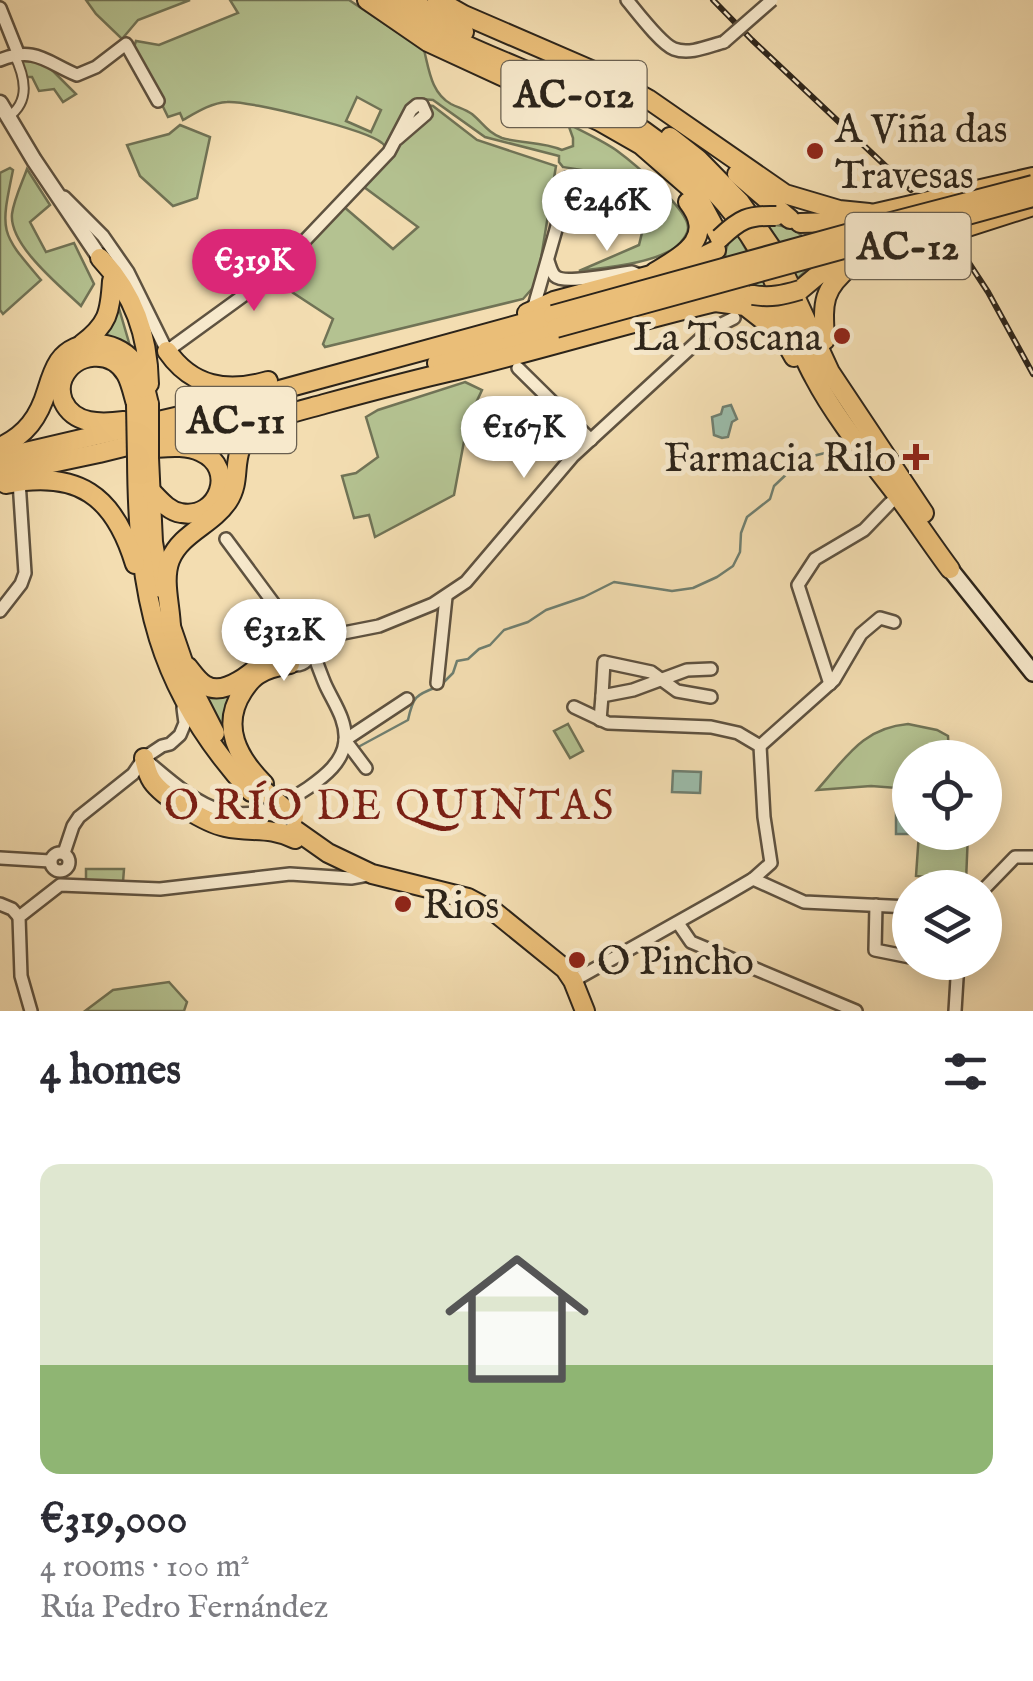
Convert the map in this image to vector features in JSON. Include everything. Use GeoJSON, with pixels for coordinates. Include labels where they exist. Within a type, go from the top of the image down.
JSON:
{"type":"FeatureCollection","features":[{"type":"Feature","properties":{"kind":"main road","name":"AC-012"},"geometry":{"type":"LineString","coordinates":[[367,0],[428,42],[599,121],[641,145],[696,192],[718,244]]}},
{"type":"Feature","properties":{"kind":"main road","name":"AC-012"},"geometry":{"type":"LineString","coordinates":[[387,0],[432,28],[613,112],[673,154],[728,207],[763,258],[814,377],[862,450],[953,567]]}},
{"type":"Feature","properties":{"kind":"main road","name":"AC-012"},"geometry":{"type":"LineString","coordinates":[[408,0],[460,30],[627,108],[660,128],[698,159],[740,202],[775,253],[830,372],[898,474],[953,567]]}},
{"type":"Feature","properties":{"kind":"main road","name":"AC-012"},"geometry":{"type":"LineString","coordinates":[[437,0],[464,16],[612,79],[648,99],[688,127],[788,220]]}},
{"type":"Feature","properties":{"kind":"main road"},"geometry":{"type":"LineString","coordinates":[[460,0],[465,8],[562,58]]}},
{"type":"Feature","properties":{"kind":"main road"},"geometry":{"type":"LineString","coordinates":[[599,121],[674,184],[694,208],[698,221],[691,248],[646,276]]}},
{"type":"Feature","properties":{"kind":"main road"},"geometry":{"type":"LineString","coordinates":[[688,127],[784,194],[839,210],[874,213]]}},
{"type":"Feature","properties":{"kind":"main road"},"geometry":{"type":"LineString","coordinates":[[487,332],[554,300],[681,266],[718,244],[738,221],[757,216],[837,222],[1033,177]]}},
{"type":"Feature","properties":{"kind":"main road","name":"AC-11"},"geometry":{"type":"LineString","coordinates":[[0,474],[235,420],[372,382],[775,253],[1033,185]]}},
{"type":"Feature","properties":{"kind":"main road","name":"AC-11"},"geometry":{"type":"LineString","coordinates":[[0,458],[214,408],[487,332],[554,321],[1033,198]]}},
{"type":"Feature","properties":{"kind":"main road","name":"AC-12"},"geometry":{"type":"LineString","coordinates":[[810,282],[856,262],[1033,206]]}},
{"type":"Feature","properties":{"kind":"main road"},"geometry":{"type":"LineString","coordinates":[[788,220],[814,238],[818,249],[810,282],[825,340],[890,446],[898,474]]}},
{"type":"Feature","properties":{"kind":"main road"},"geometry":{"type":"LineString","coordinates":[[718,244],[722,271],[770,315],[818,402],[890,503],[953,567],[1033,661]]}},
{"type":"Feature","properties":{"kind":"main road"},"geometry":{"type":"LineString","coordinates":[[100,258],[134,329],[143,459],[137,502],[148,602]]}},
{"type":"Feature","properties":{"kind":"main road"},"geometry":{"type":"LineString","coordinates":[[100,258],[130,299],[140,322],[146,346],[142,404]]}},
{"type":"Feature","properties":{"kind":"main road"},"geometry":{"type":"LineString","coordinates":[[825,340],[823,306],[838,276],[856,262]]}},
{"type":"Feature","properties":{"kind":"main road"},"geometry":{"type":"LineString","coordinates":[[0,447],[34,422],[60,359],[102,327],[109,313],[112,281]]}},
{"type":"Feature","properties":{"kind":"main road"},"geometry":{"type":"LineString","coordinates":[[290,659],[223,688],[210,688],[173,658],[167,582],[170,561],[184,538],[218,514],[228,501],[243,442],[261,426],[370,391],[748,294],[781,296],[810,282]]}},
{"type":"Feature","properties":{"kind":"main road"},"geometry":{"type":"LineString","coordinates":[[715,302],[745,306],[789,348]]}},
{"type":"Feature","properties":{"kind":"main road"},"geometry":{"type":"LineString","coordinates":[[166,351],[176,365],[194,378],[214,386],[236,387],[533,310]]}},
{"type":"Feature","properties":{"kind":"main road"},"geometry":{"type":"LineString","coordinates":[[372,382],[599,332]]}},
{"type":"Feature","properties":{"kind":"main road"},"geometry":{"type":"LineString","coordinates":[[373,352],[459,340]]}},
{"type":"Feature","properties":{"kind":"main road"},"geometry":{"type":"LineString","coordinates":[[79,346],[110,346],[131,358],[139,370]]}},
{"type":"Feature","properties":{"kind":"main road"},"geometry":{"type":"LineString","coordinates":[[142,404],[126,374],[109,359],[98,356],[78,362],[62,381],[64,403],[71,414],[84,420],[108,423],[214,408]]}},
{"type":"Feature","properties":{"kind":"main road"},"geometry":{"type":"LineString","coordinates":[[98,453],[185,447],[210,458],[222,476],[218,497],[203,511],[180,513],[150,490]]}},
{"type":"Feature","properties":{"kind":"main road"},"geometry":{"type":"LineString","coordinates":[[143,459],[150,490],[157,572],[171,628]]}},
{"type":"Feature","properties":{"kind":"main road"},"geometry":{"type":"LineString","coordinates":[[10,483],[54,479],[94,494],[108,507],[122,527],[173,658],[216,735],[258,787],[328,852],[372,874]]}},
{"type":"Feature","properties":{"kind":"main road"},"geometry":{"type":"LineString","coordinates":[[953,567],[1033,673]]}},
{"type":"Feature","properties":{"kind":"main road"},"geometry":{"type":"LineString","coordinates":[[258,787],[233,739],[233,712],[246,686],[258,674],[290,659]]}},
{"type":"Feature","properties":{"kind":"main road"},"geometry":{"type":"LineString","coordinates":[[144,758],[156,786],[202,819],[226,828],[273,830],[372,874],[468,898],[496,913],[565,969],[585,1011]]}},
{"type":"Feature","properties":{"kind":"main road"},"geometry":{"type":"LineString","coordinates":[[291,818],[382,870],[430,888]]}},
{"type":"Feature","properties":{"kind":"street"},"geometry":{"type":"LineString","coordinates":[[628,0],[673,49],[695,50],[724,42],[772,0]]}},
{"type":"Feature","properties":{"kind":"street"},"geometry":{"type":"LineString","coordinates":[[0,8],[25,90],[17,110],[8,117]]}},
{"type":"Feature","properties":{"kind":"street"},"geometry":{"type":"LineString","coordinates":[[0,60],[16,53],[42,57],[78,74],[126,44],[158,101]]}},
{"type":"Feature","properties":{"kind":"street"},"geometry":{"type":"LineString","coordinates":[[0,102],[100,258]]}},
{"type":"Feature","properties":{"kind":"street"},"geometry":{"type":"LineString","coordinates":[[50,183],[103,236],[128,272],[166,351],[273,274],[397,139]]}},
{"type":"Feature","properties":{"kind":"street"},"geometry":{"type":"LineString","coordinates":[[533,310],[567,178]]}},
{"type":"Feature","properties":{"kind":"street"},"geometry":{"type":"LineString","coordinates":[[548,261],[559,279],[632,272],[646,276]]}},
{"type":"Feature","properties":{"kind":"street"},"geometry":{"type":"LineString","coordinates":[[324,681],[290,659],[285,640],[306,641],[380,626],[446,597],[466,582],[573,456],[710,330],[734,318]]}},
{"type":"Feature","properties":{"kind":"street"},"geometry":{"type":"LineString","coordinates":[[518,368],[591,440]]}},
{"type":"Feature","properties":{"kind":"street"},"geometry":{"type":"LineString","coordinates":[[0,610],[26,574],[10,483]]}},
{"type":"Feature","properties":{"kind":"street"},"geometry":{"type":"LineString","coordinates":[[830,684],[798,585],[815,559],[864,530],[890,503]]}},
{"type":"Feature","properties":{"kind":"street"},"geometry":{"type":"LineString","coordinates":[[226,538],[306,641],[341,718],[345,740],[366,768]]}},
{"type":"Feature","properties":{"kind":"street"},"geometry":{"type":"LineString","coordinates":[[437,682],[446,597]]}},
{"type":"Feature","properties":{"kind":"street"},"geometry":{"type":"LineString","coordinates":[[760,746],[830,684],[862,634],[880,618],[894,622]]}},
{"type":"Feature","properties":{"kind":"street"},"geometry":{"type":"LineString","coordinates":[[290,659],[310,657],[306,641]]}},
{"type":"Feature","properties":{"kind":"street"},"geometry":{"type":"LineString","coordinates":[[64,853],[79,817],[133,774],[144,758],[176,740],[186,723],[173,686],[173,658]]}},
{"type":"Feature","properties":{"kind":"street"},"geometry":{"type":"LineString","coordinates":[[600,720],[604,662],[652,672],[678,691],[711,697]]}},
{"type":"Feature","properties":{"kind":"street"},"geometry":{"type":"LineString","coordinates":[[602,696],[634,690],[688,670],[711,669]]}},
{"type":"Feature","properties":{"kind":"street"},"geometry":{"type":"LineString","coordinates":[[144,758],[207,806],[230,814],[256,814],[287,802],[320,780],[339,760],[345,740],[406,699]]}},
{"type":"Feature","properties":{"kind":"street"},"geometry":{"type":"LineString","coordinates":[[574,707],[608,723],[711,727],[738,733],[760,746]]}},
{"type":"Feature","properties":{"kind":"street"},"geometry":{"type":"LineString","coordinates":[[573,981],[752,879],[771,863],[760,746]]}},
{"type":"Feature","properties":{"kind":"street"},"geometry":{"type":"LineString","coordinates":[[50,861],[55,854],[64,853]]}},
{"type":"Feature","properties":{"kind":"street"},"geometry":{"type":"LineString","coordinates":[[60,885],[62,871],[69,863],[64,853]]}},
{"type":"Feature","properties":{"kind":"street"},"geometry":{"type":"LineString","coordinates":[[1002,870],[1015,857],[1033,857]]}},
{"type":"Feature","properties":{"kind":"street"},"geometry":{"type":"LineString","coordinates":[[0,858],[50,861]]}},
{"type":"Feature","properties":{"kind":"street"},"geometry":{"type":"LineString","coordinates":[[50,861],[62,871]]}},
{"type":"Feature","properties":{"kind":"street"},"geometry":{"type":"LineString","coordinates":[[18,917],[60,885],[160,889],[290,874],[351,878],[372,874]]}},
{"type":"Feature","properties":{"kind":"street"},"geometry":{"type":"LineString","coordinates":[[752,879],[804,902],[892,906]]}},
{"type":"Feature","properties":{"kind":"street"},"geometry":{"type":"LineString","coordinates":[[0,904],[18,917],[21,976],[31,1011]]}},
{"type":"Feature","properties":{"kind":"street"},"geometry":{"type":"LineString","coordinates":[[876,905],[875,950],[892,953]]}},
{"type":"Feature","properties":{"kind":"street"},"geometry":{"type":"LineString","coordinates":[[678,923],[691,942],[856,1011]]}},
{"type":"Feature","properties":{"kind":"street"},"geometry":{"type":"LineString","coordinates":[[958,980],[958,1008]]}},
{"type":"Feature","properties":{"kind":"green space"},"geometry":{"type":"Polygon","coordinates":[[[86,0],[190,0],[138,20],[122,39],[86,0]]]}},
{"type":"Feature","properties":{"kind":"green space"},"geometry":{"type":"Polygon","coordinates":[[[230,0],[349,0],[424,50],[439,94],[472,114],[497,136],[562,150],[573,146],[568,124],[616,150],[679,209],[686,220],[686,236],[676,247],[655,257],[579,271],[639,245],[649,204],[640,191],[618,178],[563,167],[559,156],[485,137],[433,100],[421,99],[411,105],[386,149],[372,137],[355,131],[239,103],[215,104],[183,120],[180,113],[168,117],[134,47],[136,41],[159,45],[238,13],[230,0]],[[357,97],[346,121],[371,132],[381,110],[357,97]]]}},
{"type":"Feature","properties":{"kind":"green space"},"geometry":{"type":"Polygon","coordinates":[[[22,59],[45,63],[76,94],[63,102],[54,89],[39,91],[32,77],[27,77],[22,59]]]}},
{"type":"Feature","properties":{"kind":"green space"},"geometry":{"type":"Polygon","coordinates":[[[426,105],[433,106],[477,140],[556,166],[537,283],[523,299],[325,347],[333,319],[272,279],[343,206],[393,249],[418,227],[364,187],[390,158],[413,113],[426,105]]]}},
{"type":"Feature","properties":{"kind":"green space"},"geometry":{"type":"Polygon","coordinates":[[[180,125],[210,137],[197,198],[173,206],[140,176],[127,145],[169,134],[180,125]]]}},
{"type":"Feature","properties":{"kind":"green space"},"geometry":{"type":"Polygon","coordinates":[[[27,169],[50,205],[30,222],[46,252],[74,243],[94,284],[81,306],[38,264],[13,226],[13,208],[27,169]]]}},
{"type":"Feature","properties":{"kind":"green space"},"geometry":{"type":"Polygon","coordinates":[[[13,170],[6,207],[7,231],[17,251],[41,280],[3,314],[0,173],[13,170]]]}},
{"type":"Feature","properties":{"kind":"green space"},"geometry":{"type":"Polygon","coordinates":[[[765,224],[793,230],[805,240],[809,268],[796,280],[765,224]]]}},
{"type":"Feature","properties":{"kind":"green space"},"geometry":{"type":"Polygon","coordinates":[[[736,232],[768,288],[746,282],[730,270],[726,253],[736,232]]]}},
{"type":"Feature","properties":{"kind":"green space"},"geometry":{"type":"Polygon","coordinates":[[[118,305],[130,346],[102,334],[118,305]]]}},
{"type":"Feature","properties":{"kind":"green space"},"geometry":{"type":"Polygon","coordinates":[[[465,382],[482,390],[468,420],[454,495],[375,537],[369,515],[354,518],[342,476],[356,473],[378,457],[366,417],[465,382]]]}},
{"type":"Feature","properties":{"kind":"green space"},"geometry":{"type":"Polygon","coordinates":[[[202,692],[232,692],[226,737],[202,692]]]}},
{"type":"Feature","properties":{"kind":"green space"},"geometry":{"type":"Polygon","coordinates":[[[568,724],[583,751],[570,758],[554,731],[568,724]]]}},
{"type":"Feature","properties":{"kind":"green space"},"geometry":{"type":"Polygon","coordinates":[[[908,724],[937,730],[948,740],[892,740],[892,788],[817,790],[856,746],[892,727],[908,724]]]}},
{"type":"Feature","properties":{"kind":"green space"},"geometry":{"type":"Polygon","coordinates":[[[918,850],[967,850],[966,870],[916,870],[918,850]]]}},
{"type":"Feature","properties":{"kind":"green space"},"geometry":{"type":"Polygon","coordinates":[[[86,869],[124,869],[123,882],[86,881],[86,869]]]}},
{"type":"Feature","properties":{"kind":"green space"},"geometry":{"type":"Polygon","coordinates":[[[169,982],[187,1002],[184,1011],[85,1011],[113,990],[169,982]]]}},
{"type":"Feature","properties":{"kind":"shaded area"},"geometry":{"type":"Polygon","coordinates":[[[731,405],[737,419],[732,422],[728,437],[714,435],[712,417],[731,405]]]}},
{"type":"Feature","properties":{"kind":"shaded area"},"geometry":{"type":"Polygon","coordinates":[[[673,771],[701,772],[700,793],[672,792],[673,771]]]}},
{"type":"Feature","properties":{"kind":"waterway"},"geometry":{"type":"LineString","coordinates":[[443,683],[453,673],[457,661],[490,645],[504,630],[614,582],[672,591],[693,588],[717,577],[733,566],[747,517],[770,499],[774,486],[792,469],[825,453]]}},
{"type":"Feature","properties":{"kind":"waterway"},"geometry":{"type":"LineString","coordinates":[[360,746],[408,720],[416,698],[437,687]]}},
{"type":"Feature","properties":{"kind":"railway"},"geometry":{"type":"LineString","coordinates":[[713,0],[911,190]]}},
{"type":"Feature","properties":{"kind":"railway"},"geometry":{"type":"LineString","coordinates":[[956,243],[1033,374]]}},
{"type":"Feature","properties":{"kind":"place","name":"A Viña das Travesas"},"geometry":{"type":"Point","coordinates":[815,151]}},
{"type":"Feature","properties":{"kind":"place","name":"La Toscana"},"geometry":{"type":"Point","coordinates":[842,336]}},
{"type":"Feature","properties":{"kind":"place","name":"Farmacia Rilo"},"geometry":{"type":"Point","coordinates":[916,457]}},
{"type":"Feature","properties":{"kind":"place","name":"Rios"},"geometry":{"type":"Point","coordinates":[403,904]}},
{"type":"Feature","properties":{"kind":"place","name":"O Pincho"},"geometry":{"type":"Point","coordinates":[577,960]}},
{"type":"Feature","properties":{"kind":"district","name":"O RÍO DE QUINTAS"},"geometry":{"type":"Point","coordinates":[390,804]}}]}
